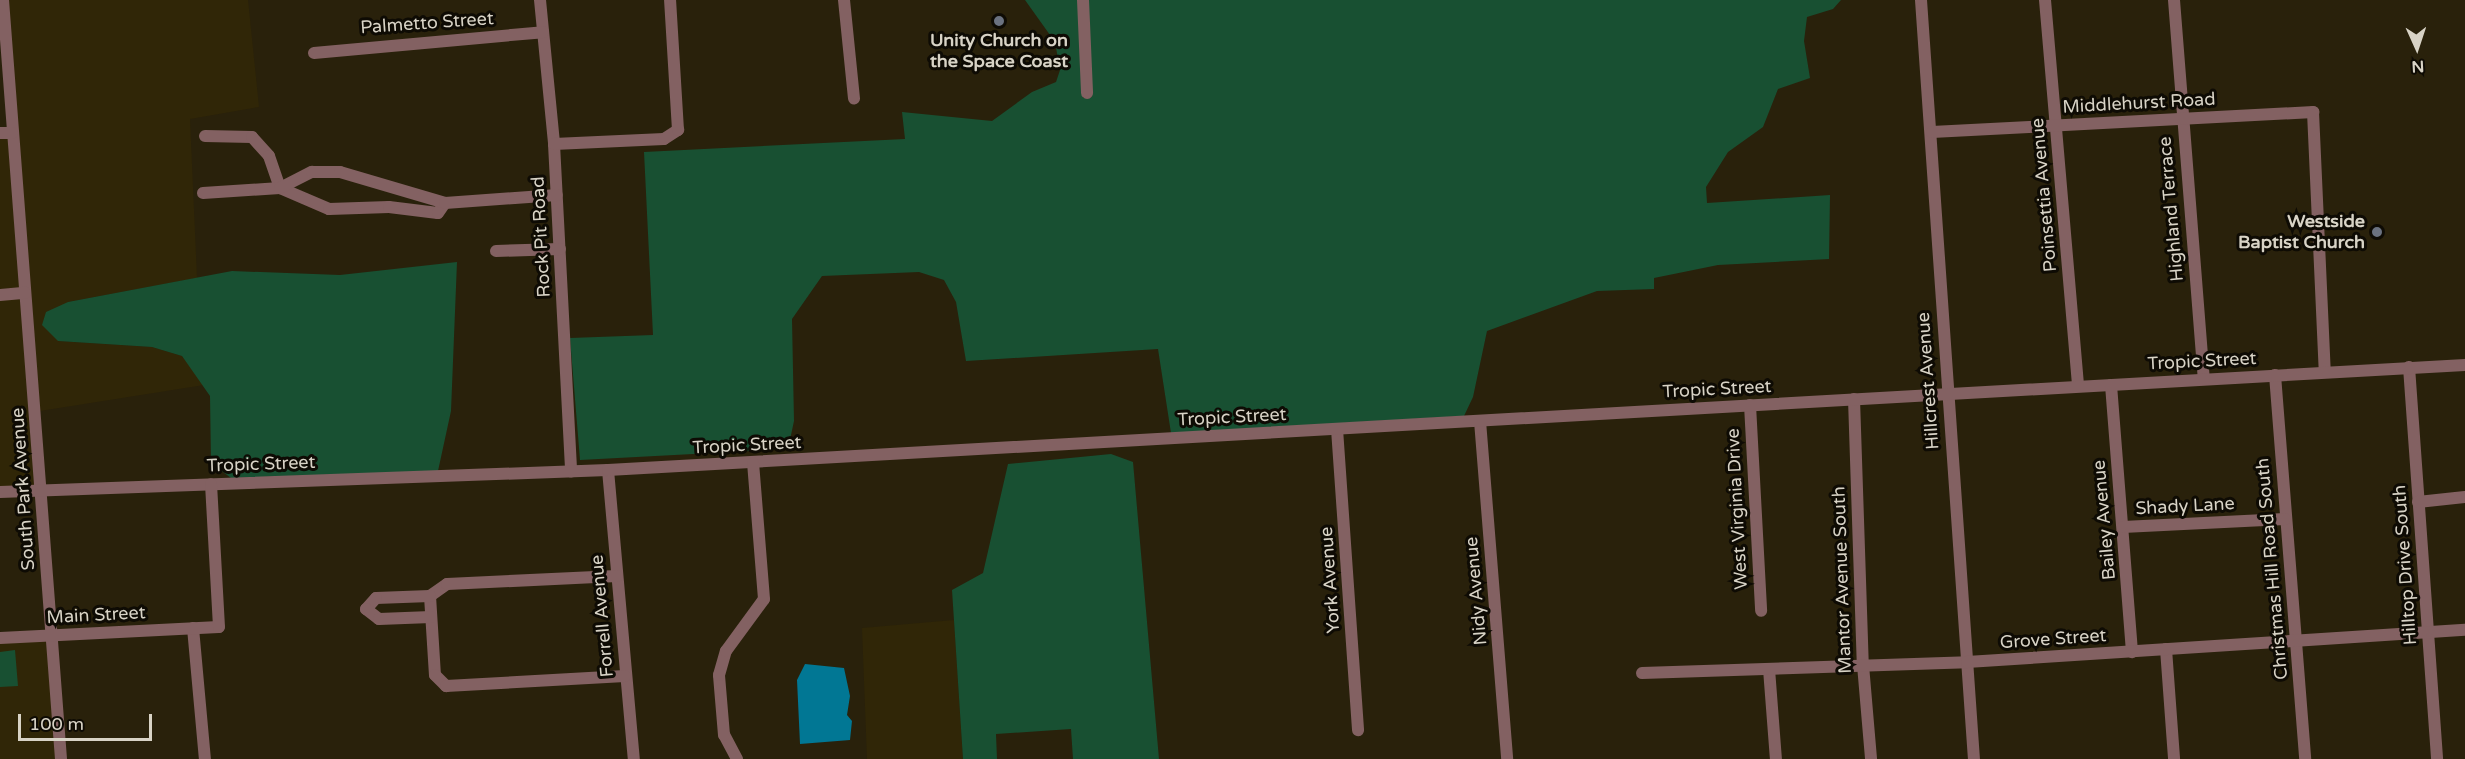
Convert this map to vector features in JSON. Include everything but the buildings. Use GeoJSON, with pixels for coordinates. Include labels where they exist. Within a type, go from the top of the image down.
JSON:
{"type":"FeatureCollection","features":[{"type":"Feature","properties":{"kind":"street","name":"South Park Avenue"},"geometry":{"type":"LineString","coordinates":[[3,0],[6,133],[25,293],[61,759]]}},
{"type":"Feature","properties":{"kind":"street","name":"Rock Pit Road"},"geometry":{"type":"LineString","coordinates":[[540,0],[554,144],[571,472]]}},
{"type":"Feature","properties":{"kind":"street"},"geometry":{"type":"LineString","coordinates":[[554,144],[664,139],[678,130],[670,0]]}},
{"type":"Feature","properties":{"kind":"street"},"geometry":{"type":"LineString","coordinates":[[844,0],[854,98]]}},
{"type":"Feature","properties":{"kind":"street"},"geometry":{"type":"LineString","coordinates":[[1083,0],[1087,93]]}},
{"type":"Feature","properties":{"kind":"street","name":"Hillcrest Avenue"},"geometry":{"type":"LineString","coordinates":[[1921,0],[1932,132],[1946,394],[1974,759]]}},
{"type":"Feature","properties":{"kind":"street","name":"Poinsettia Avenue"},"geometry":{"type":"LineString","coordinates":[[2045,0],[2078,386]]}},
{"type":"Feature","properties":{"kind":"street","name":"Highland Terrace"},"geometry":{"type":"LineString","coordinates":[[2174,0],[2181,118],[2204,379]]}},
{"type":"Feature","properties":{"kind":"street","name":"Palmetto Street"},"geometry":{"type":"LineString","coordinates":[[314,53],[543,32]]}},
{"type":"Feature","properties":{"kind":"street","name":"Middlehurst Road"},"geometry":{"type":"LineString","coordinates":[[1932,132],[2313,112],[2325,372]]}},
{"type":"Feature","properties":{"kind":"street"},"geometry":{"type":"LineString","coordinates":[[205,136],[252,137],[269,156],[280,188]]}},
{"type":"Feature","properties":{"kind":"street"},"geometry":{"type":"LineString","coordinates":[[203,194],[280,188],[312,172],[340,172],[445,202],[557,195]]}},
{"type":"Feature","properties":{"kind":"street"},"geometry":{"type":"LineString","coordinates":[[280,188],[345,210],[389,207],[438,213],[445,202]]}},
{"type":"Feature","properties":{"kind":"street"},"geometry":{"type":"LineString","coordinates":[[496,251],[560,249]]}},
{"type":"Feature","properties":{"kind":"street"},"geometry":{"type":"LineString","coordinates":[[0,295],[25,293]]}},
{"type":"Feature","properties":{"kind":"street","name":"Tropic Street"},"geometry":{"type":"LineString","coordinates":[[0,492],[571,472],[753,463],[2465,365]]}},
{"type":"Feature","properties":{"kind":"street","name":"Hilltop Drive South"},"geometry":{"type":"LineString","coordinates":[[2409,368],[2437,759]]}},
{"type":"Feature","properties":{"kind":"street","name":"Christmas Hill Road South"},"geometry":{"type":"LineString","coordinates":[[2275,375],[2305,759]]}},
{"type":"Feature","properties":{"kind":"street","name":"Bailey Avenue"},"geometry":{"type":"LineString","coordinates":[[2111,385],[2132,652]]}},
{"type":"Feature","properties":{"kind":"street","name":"Mantor Avenue South"},"geometry":{"type":"LineString","coordinates":[[1854,399],[1863,665],[1871,759]]}},
{"type":"Feature","properties":{"kind":"street","name":"West Virginia Drive"},"geometry":{"type":"LineString","coordinates":[[1750,405],[1761,611]]}},
{"type":"Feature","properties":{"kind":"street","name":"Nidy Avenue"},"geometry":{"type":"LineString","coordinates":[[1480,421],[1507,759]]}},
{"type":"Feature","properties":{"kind":"street","name":"York Avenue"},"geometry":{"type":"LineString","coordinates":[[1337,429],[1358,730]]}},
{"type":"Feature","properties":{"kind":"street"},"geometry":{"type":"LineString","coordinates":[[737,759],[724,735],[719,675],[726,651],[764,599],[753,463]]}},
{"type":"Feature","properties":{"kind":"street","name":"Forrell Avenue"},"geometry":{"type":"LineString","coordinates":[[608,470],[634,759]]}},
{"type":"Feature","properties":{"kind":"street","name":"Main Street"},"geometry":{"type":"LineString","coordinates":[[0,638],[219,627],[211,484]]}},
{"type":"Feature","properties":{"kind":"street"},"geometry":{"type":"LineString","coordinates":[[2418,502],[2465,497]]}},
{"type":"Feature","properties":{"kind":"street","name":"Shady Lane"},"geometry":{"type":"LineString","coordinates":[[2123,527],[2285,519]]}},
{"type":"Feature","properties":{"kind":"street"},"geometry":{"type":"LineString","coordinates":[[431,617],[379,619],[366,609],[376,598],[430,596],[447,584],[617,576]]}},
{"type":"Feature","properties":{"kind":"street"},"geometry":{"type":"LineString","coordinates":[[430,596],[435,675],[446,686],[625,676]]}},
{"type":"Feature","properties":{"kind":"street"},"geometry":{"type":"LineString","coordinates":[[193,628],[205,759]]}},
{"type":"Feature","properties":{"kind":"street","name":"Grove Street"},"geometry":{"type":"LineString","coordinates":[[1642,673],[1967,662],[2465,630]]}},
{"type":"Feature","properties":{"kind":"street"},"geometry":{"type":"LineString","coordinates":[[2166,649],[2174,759]]}},
{"type":"Feature","properties":{"kind":"street"},"geometry":{"type":"LineString","coordinates":[[1768,669],[1776,759]]}},
{"type":"Feature","properties":{"kind":"shaded area"},"geometry":{"type":"Polygon","coordinates":[[[8,0],[248,0],[259,107],[190,119],[197,278],[68,302],[58,341],[152,347],[182,356],[204,385],[40,411],[8,0]]]}},
{"type":"Feature","properties":{"kind":"shaded area"},"geometry":{"type":"Polygon","coordinates":[[[8,138],[20,288],[0,289],[0,139],[8,138]]]}},
{"type":"Feature","properties":{"kind":"shaded area"},"geometry":{"type":"Polygon","coordinates":[[[21,298],[37,485],[0,487],[0,300],[21,298]]]}},
{"type":"Feature","properties":{"kind":"shaded area"},"geometry":{"type":"Polygon","coordinates":[[[954,620],[963,759],[867,759],[862,628],[954,620]]]}},
{"type":"Feature","properties":{"kind":"shaded area"},"geometry":{"type":"Polygon","coordinates":[[[48,641],[56,759],[0,759],[0,643],[48,641]]]}},
{"type":"Feature","properties":{"kind":"green space"},"geometry":{"type":"Polygon","coordinates":[[[1025,0],[1078,0],[1083,98],[1092,97],[1087,0],[1841,0],[1833,9],[1807,17],[1804,41],[1810,78],[1778,89],[1763,127],[1728,152],[1706,187],[1707,203],[1830,195],[1829,259],[1718,265],[1654,278],[1654,289],[1597,291],[1487,331],[1473,397],[1464,416],[1171,433],[1158,349],[966,361],[956,302],[944,280],[919,272],[822,276],[792,319],[794,421],[788,449],[580,460],[570,338],[653,335],[644,152],[905,139],[902,112],[992,121],[1032,92],[1056,82],[1060,70],[1055,42],[1025,0]]]}},
{"type":"Feature","properties":{"kind":"green space"},"geometry":{"type":"Polygon","coordinates":[[[457,262],[451,411],[438,471],[231,478],[211,463],[210,396],[182,356],[152,347],[58,341],[42,325],[46,312],[68,302],[232,271],[340,275],[457,262]]]}},
{"type":"Feature","properties":{"kind":"green space"},"geometry":{"type":"Polygon","coordinates":[[[1111,454],[1133,462],[1159,759],[1073,759],[1071,729],[996,734],[997,759],[963,759],[952,590],[983,573],[1008,464],[1111,454]]]}},
{"type":"Feature","properties":{"kind":"green space"},"geometry":{"type":"Polygon","coordinates":[[[15,650],[18,686],[0,687],[0,652],[15,650]]]}},
{"type":"Feature","properties":{"kind":"water"},"geometry":{"type":"Polygon","coordinates":[[[805,664],[844,668],[850,696],[847,715],[852,721],[850,740],[800,744],[797,680],[805,664]]]}},
{"type":"Feature","properties":{"kind":"place","name":"Unity Church on the Space Coast"},"geometry":{"type":"Point","coordinates":[999,21]}},
{"type":"Feature","properties":{"kind":"place","name":"Westside Baptist Church"},"geometry":{"type":"Point","coordinates":[2377,232]}}]}
